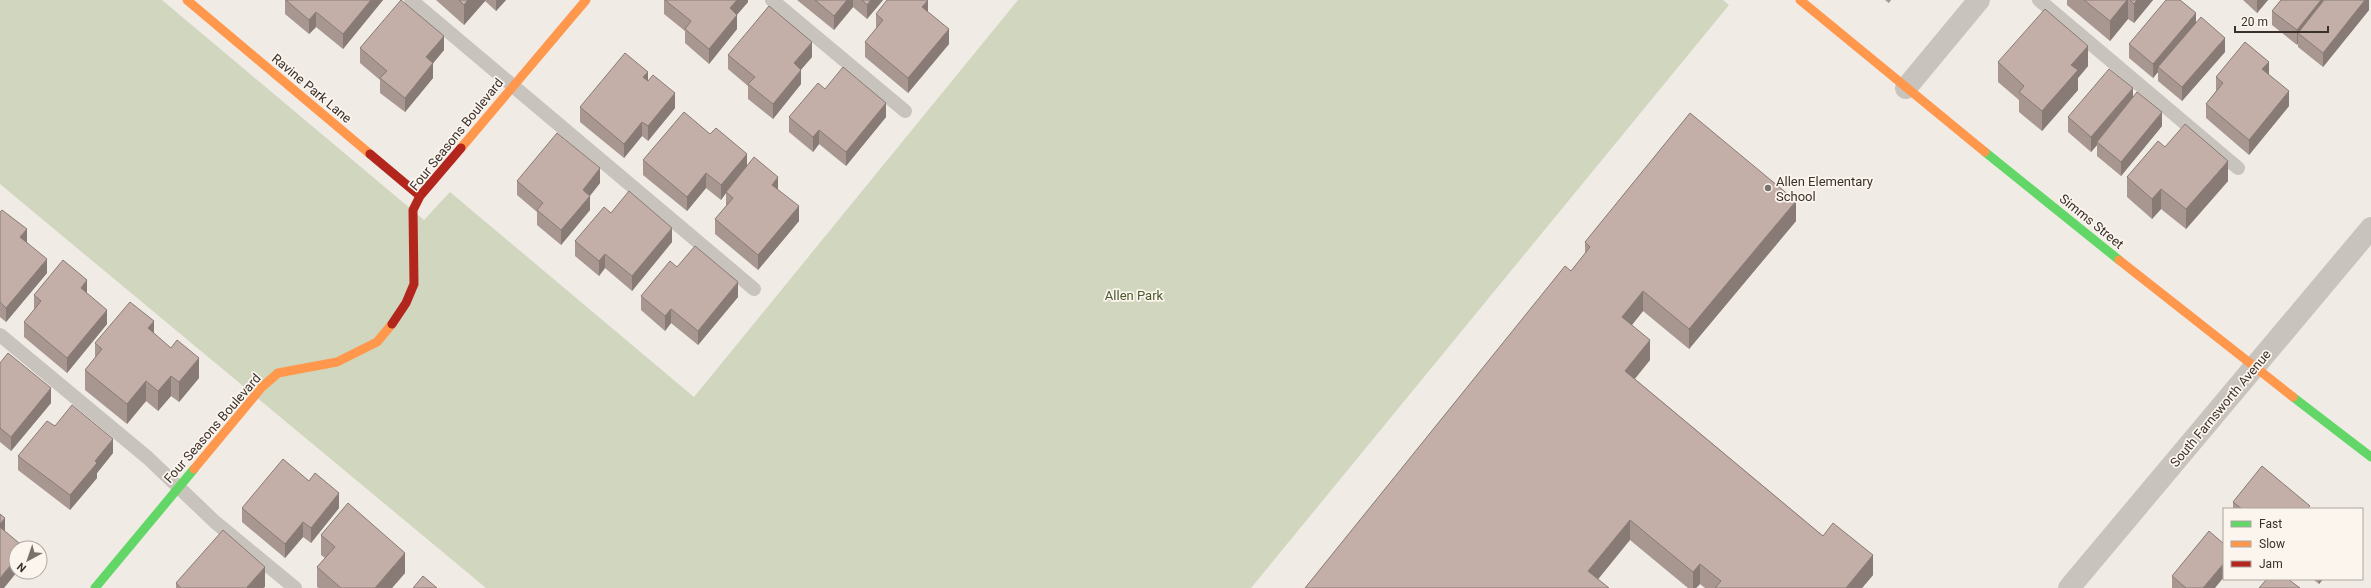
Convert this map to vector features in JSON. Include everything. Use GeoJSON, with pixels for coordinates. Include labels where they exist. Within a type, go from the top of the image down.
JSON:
{"type":"FeatureCollection","features":[{"type":"Feature","properties":{"kind":"street","name":"Ravine Park Lane"},"geometry":{"type":"LineString","coordinates":[[187,0],[420,196]]}},
{"type":"Feature","properties":{"kind":"street","name":"Four Seasons Boulevard"},"geometry":{"type":"LineString","coordinates":[[96,588],[262,387],[278,373],[296,368],[337,362],[377,342],[392,324],[406,303],[414,284],[413,210],[420,196],[586,0]]}},
{"type":"Feature","properties":{"kind":"street","name":"Simms Street"},"geometry":{"type":"LineString","coordinates":[[1800,0],[1906,88],[2253,368],[2371,457]]}},
{"type":"Feature","properties":{"kind":"street"},"geometry":{"type":"LineString","coordinates":[[1906,88],[1979,0]]}},
{"type":"Feature","properties":{"kind":"street","name":"South Farnsworth Avenue"},"geometry":{"type":"LineString","coordinates":[[2069,588],[2371,228]]}},
{"type":"Feature","properties":{"kind":"lane"},"geometry":{"type":"LineString","coordinates":[[411,0],[754,289]]}},
{"type":"Feature","properties":{"kind":"lane"},"geometry":{"type":"LineString","coordinates":[[772,0],[905,111]]}},
{"type":"Feature","properties":{"kind":"lane"},"geometry":{"type":"LineString","coordinates":[[2039,0],[2238,168]]}},
{"type":"Feature","properties":{"kind":"lane"},"geometry":{"type":"LineString","coordinates":[[0,335],[148,458],[215,522],[295,588]]}},
{"type":"Feature","properties":{"kind":"green space","name":"Allen Park"},"geometry":{"type":"Polygon","coordinates":[[[0,0],[162,0],[424,220],[450,192],[694,397],[1018,0],[1723,0],[1729,5],[1251,588],[486,588],[0,184],[0,0]]]}},
{"type":"Feature","properties":{"kind":"building"},"geometry":{"type":"Polygon","coordinates":[[[286,0],[371,0],[343,34],[316,12],[309,20],[286,0]]]}},
{"type":"Feature","properties":{"kind":"building"},"geometry":{"type":"Polygon","coordinates":[[[401,0],[444,36],[426,57],[433,63],[405,98],[380,78],[387,71],[360,48],[401,0]]]}},
{"type":"Feature","properties":{"kind":"building"},"geometry":{"type":"Polygon","coordinates":[[[459,0],[468,0],[464,5],[459,0]]]}},
{"type":"Feature","properties":{"kind":"building"},"geometry":{"type":"Polygon","coordinates":[[[665,0],[737,0],[730,8],[737,15],[709,49],[685,29],[691,21],[665,0]]]}},
{"type":"Feature","properties":{"kind":"building"},"geometry":{"type":"Polygon","coordinates":[[[815,0],[847,0],[834,16],[815,0]]]}},
{"type":"Feature","properties":{"kind":"building"},"geometry":{"type":"Polygon","coordinates":[[[862,0],[871,0],[867,5],[862,0]]]}},
{"type":"Feature","properties":{"kind":"building"},"geometry":{"type":"Polygon","coordinates":[[[887,0],[928,0],[922,7],[949,29],[908,78],[865,42],[883,20],[876,14],[887,0]]]}},
{"type":"Feature","properties":{"kind":"building"},"geometry":{"type":"Polygon","coordinates":[[[2084,0],[2127,0],[2110,21],[2084,0]]]}},
{"type":"Feature","properties":{"kind":"building"},"geometry":{"type":"Polygon","coordinates":[[[2130,0],[2137,0],[2134,4],[2130,0]]]}},
{"type":"Feature","properties":{"kind":"building"},"geometry":{"type":"Polygon","coordinates":[[[2166,0],[2180,0],[2196,13],[2153,64],[2129,44],[2166,0]]]}},
{"type":"Feature","properties":{"kind":"building"},"geometry":{"type":"Polygon","coordinates":[[[2281,0],[2321,0],[2297,30],[2272,11],[2281,0]]]}},
{"type":"Feature","properties":{"kind":"building"},"geometry":{"type":"Polygon","coordinates":[[[2324,0],[2365,0],[2323,53],[2298,33],[2324,0]]]}},
{"type":"Feature","properties":{"kind":"building"},"geometry":{"type":"Polygon","coordinates":[[[769,6],[812,42],[794,63],[801,70],[773,104],[748,84],[755,77],[728,55],[769,6]]]}},
{"type":"Feature","properties":{"kind":"building"},"geometry":{"type":"Polygon","coordinates":[[[2045,9],[2088,46],[2071,65],[2078,70],[2042,111],[2019,92],[2024,86],[1998,62],[2045,9]]]}},
{"type":"Feature","properties":{"kind":"building"},"geometry":{"type":"Polygon","coordinates":[[[2201,17],[2225,38],[2182,87],[2158,67],[2201,17]]]}},
{"type":"Feature","properties":{"kind":"building"},"geometry":{"type":"Polygon","coordinates":[[[2245,42],[2269,62],[2262,69],[2289,91],[2249,140],[2206,104],[2223,83],[2216,77],[2245,42]]]}},
{"type":"Feature","properties":{"kind":"building"},"geometry":{"type":"Polygon","coordinates":[[[625,53],[648,72],[643,77],[648,81],[653,75],[675,93],[648,126],[642,122],[624,144],[580,107],[625,53]]]}},
{"type":"Feature","properties":{"kind":"building"},"geometry":{"type":"Polygon","coordinates":[[[843,67],[886,103],[846,152],[819,130],[813,137],[789,117],[818,83],[825,89],[843,67]]]}},
{"type":"Feature","properties":{"kind":"building"},"geometry":{"type":"Polygon","coordinates":[[[2109,69],[2133,88],[2091,137],[2068,117],[2109,69]]]}},
{"type":"Feature","properties":{"kind":"building"},"geometry":{"type":"Polygon","coordinates":[[[2137,92],[2162,112],[2121,162],[2097,142],[2137,92]]]}},
{"type":"Feature","properties":{"kind":"building"},"geometry":{"type":"Polygon","coordinates":[[[684,112],[710,134],[716,128],[747,154],[721,185],[706,173],[687,197],[643,160],[684,112]]]}},
{"type":"Feature","properties":{"kind":"building"},"geometry":{"type":"Polygon","coordinates":[[[1690,113],[1796,201],[1689,329],[1643,291],[1622,317],[1650,340],[1625,371],[1823,536],[1833,523],[1873,555],[1846,588],[1715,588],[1721,581],[1700,564],[1693,572],[1630,520],[1588,571],[1609,588],[1305,588],[1565,266],[1571,271],[1590,247],[1585,242],[1690,113]]]}},
{"type":"Feature","properties":{"kind":"building"},"geometry":{"type":"Polygon","coordinates":[[[2185,124],[2228,161],[2186,209],[2161,189],[2152,199],[2127,177],[2158,141],[2165,147],[2185,124]]]}},
{"type":"Feature","properties":{"kind":"building"},"geometry":{"type":"Polygon","coordinates":[[[557,133],[600,168],[583,190],[590,196],[561,230],[537,210],[543,203],[517,181],[557,133]]]}},
{"type":"Feature","properties":{"kind":"building"},"geometry":{"type":"Polygon","coordinates":[[[754,157],[778,177],[772,185],[799,206],[758,255],[715,219],[733,198],[726,192],[754,157]]]}},
{"type":"Feature","properties":{"kind":"building"},"geometry":{"type":"Polygon","coordinates":[[[629,191],[672,228],[632,276],[605,254],[599,261],[575,241],[604,207],[611,213],[629,191]]]}},
{"type":"Feature","properties":{"kind":"building"},"geometry":{"type":"Polygon","coordinates":[[[2,210],[27,229],[20,237],[47,259],[6,308],[0,302],[0,212],[2,210]]]}},
{"type":"Feature","properties":{"kind":"building"},"geometry":{"type":"Polygon","coordinates":[[[695,246],[738,282],[698,331],[671,309],[665,316],[641,296],[670,261],[677,267],[695,246]]]}},
{"type":"Feature","properties":{"kind":"building"},"geometry":{"type":"Polygon","coordinates":[[[63,260],[87,280],[81,288],[107,310],[67,358],[24,322],[41,301],[34,295],[63,260]]]}},
{"type":"Feature","properties":{"kind":"building"},"geometry":{"type":"Polygon","coordinates":[[[130,302],[154,321],[148,328],[171,348],[177,340],[199,358],[179,382],[171,376],[158,391],[146,381],[127,404],[85,370],[102,349],[95,343],[130,302]]]}},
{"type":"Feature","properties":{"kind":"building"},"geometry":{"type":"Polygon","coordinates":[[[8,353],[51,388],[11,437],[0,428],[0,363],[8,353]]]}},
{"type":"Feature","properties":{"kind":"building"},"geometry":{"type":"Polygon","coordinates":[[[72,405],[113,439],[95,461],[97,463],[70,495],[18,456],[47,421],[55,426],[72,405]]]}},
{"type":"Feature","properties":{"kind":"building"},"geometry":{"type":"Polygon","coordinates":[[[283,459],[309,481],[315,473],[339,493],[311,528],[303,522],[285,544],[242,508],[283,459]]]}},
{"type":"Feature","properties":{"kind":"building"},"geometry":{"type":"Polygon","coordinates":[[[2262,466],[2310,506],[2308,508],[2241,508],[2233,502],[2262,466]]]}},
{"type":"Feature","properties":{"kind":"building"},"geometry":{"type":"Polygon","coordinates":[[[348,503],[405,553],[375,588],[341,588],[317,567],[335,547],[321,535],[348,503]]]}},
{"type":"Feature","properties":{"kind":"building"},"geometry":{"type":"Polygon","coordinates":[[[0,514],[5,518],[0,524],[0,514]]]}},
{"type":"Feature","properties":{"kind":"building"},"geometry":{"type":"Polygon","coordinates":[[[0,527],[15,540],[8,540],[8,568],[0,578],[0,527]]]}},
{"type":"Feature","properties":{"kind":"building"},"geometry":{"type":"Polygon","coordinates":[[[223,530],[265,567],[247,587],[248,588],[181,588],[176,583],[223,530]]]}},
{"type":"Feature","properties":{"kind":"building"},"geometry":{"type":"Polygon","coordinates":[[[2209,531],[2223,543],[2223,564],[2203,588],[2186,588],[2172,576],[2209,531]]]}},
{"type":"Feature","properties":{"kind":"building"},"geometry":{"type":"Polygon","coordinates":[[[423,576],[437,588],[413,588],[423,576]]]}},
{"type":"Feature","properties":{"kind":"building"},"geometry":{"type":"Polygon","coordinates":[[[2266,580],[2289,580],[2300,588],[2259,588],[2266,580]]]}},
{"type":"Feature","properties":{"kind":"traffic: fast"},"geometry":{"type":"LineString","coordinates":[[1985,152],[2119,260]]}},
{"type":"Feature","properties":{"kind":"traffic: fast"},"geometry":{"type":"LineString","coordinates":[[2293,397],[2371,457]]}},
{"type":"Feature","properties":{"kind":"traffic: fast"},"geometry":{"type":"LineString","coordinates":[[95,588],[194,469]]}},
{"type":"Feature","properties":{"kind":"traffic: slow"},"geometry":{"type":"LineString","coordinates":[[187,0],[370,154]]}},
{"type":"Feature","properties":{"kind":"traffic: slow"},"geometry":{"type":"LineString","coordinates":[[461,148],[586,0]]}},
{"type":"Feature","properties":{"kind":"traffic: slow"},"geometry":{"type":"LineString","coordinates":[[1800,0],[1985,152]]}},
{"type":"Feature","properties":{"kind":"traffic: slow"},"geometry":{"type":"LineString","coordinates":[[2119,260],[2293,397]]}},
{"type":"Feature","properties":{"kind":"traffic: slow"},"geometry":{"type":"LineString","coordinates":[[194,469],[262,387],[278,373],[337,362],[377,342],[392,324]]}},
{"type":"Feature","properties":{"kind":"traffic: jam"},"geometry":{"type":"LineString","coordinates":[[392,324],[406,303],[414,284],[413,210],[420,196],[461,148]]}},
{"type":"Feature","properties":{"kind":"traffic: jam"},"geometry":{"type":"LineString","coordinates":[[370,154],[420,196]]}},
{"type":"Feature","properties":{"kind":"place","name":"Allen Elementary School"},"geometry":{"type":"Point","coordinates":[1768,188]}}]}
